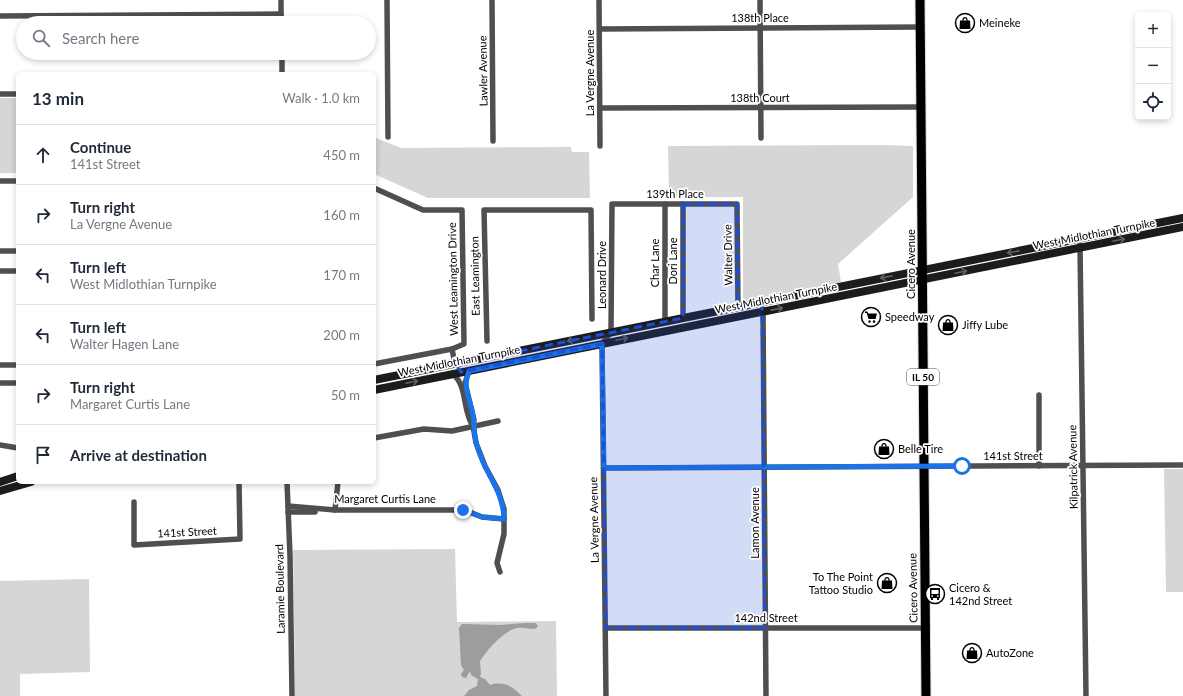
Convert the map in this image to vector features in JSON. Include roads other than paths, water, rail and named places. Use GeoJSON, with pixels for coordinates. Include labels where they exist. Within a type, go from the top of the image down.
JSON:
{"type":"FeatureCollection","features":[{"type":"Feature","properties":{"kind":"main road","name":"Cicero Avenue"},"geometry":{"type":"LineString","coordinates":[[920,0],[926,696]]}},
{"type":"Feature","properties":{"kind":"main road","name":"West Midlothian Turnpike"},"geometry":{"type":"LineString","coordinates":[[376,390],[763,312],[1079,239],[1183,218]]}},
{"type":"Feature","properties":{"kind":"main road","name":"West Midlothian Turnpike"},"geometry":{"type":"LineString","coordinates":[[376,380],[762,302],[1081,248],[1183,227]]}},
{"type":"Feature","properties":{"kind":"main road"},"geometry":{"type":"LineString","coordinates":[[455,364],[461,372]]}},
{"type":"Feature","properties":{"kind":"main road"},"geometry":{"type":"LineString","coordinates":[[0,482],[16,477]]}},
{"type":"Feature","properties":{"kind":"main road"},"geometry":{"type":"LineString","coordinates":[[0,491],[24,484]]}},
{"type":"Feature","properties":{"kind":"street"},"geometry":{"type":"LineString","coordinates":[[0,16],[281,14],[281,0]]}},
{"type":"Feature","properties":{"kind":"street"},"geometry":{"type":"LineString","coordinates":[[387,0],[388,137]]}},
{"type":"Feature","properties":{"kind":"street","name":"Lawler Avenue"},"geometry":{"type":"LineString","coordinates":[[492,0],[494,141]]}},
{"type":"Feature","properties":{"kind":"street","name":"La Vergne Avenue"},"geometry":{"type":"LineString","coordinates":[[599,0],[600,146]]}},
{"type":"Feature","properties":{"kind":"street"},"geometry":{"type":"LineString","coordinates":[[760,0],[761,138]]}},
{"type":"Feature","properties":{"kind":"street","name":"138th Place"},"geometry":{"type":"LineString","coordinates":[[600,29],[920,27]]}},
{"type":"Feature","properties":{"kind":"street"},"geometry":{"type":"LineString","coordinates":[[282,60],[282,72]]}},
{"type":"Feature","properties":{"kind":"street"},"geometry":{"type":"LineString","coordinates":[[0,94],[16,94]]}},
{"type":"Feature","properties":{"kind":"street","name":"138th Court"},"geometry":{"type":"LineString","coordinates":[[600,108],[921,107]]}},
{"type":"Feature","properties":{"kind":"street"},"geometry":{"type":"LineString","coordinates":[[0,181],[16,181]]}},
{"type":"Feature","properties":{"kind":"street","name":"West Leamington Drive"},"geometry":{"type":"LineString","coordinates":[[376,189],[423,210],[462,210],[464,344],[452,348],[455,364]]}},
{"type":"Feature","properties":{"kind":"street","name":"139th Place"},"geometry":{"type":"LineString","coordinates":[[612,204],[737,204]]}},
{"type":"Feature","properties":{"kind":"street","name":"Leonard Drive"},"geometry":{"type":"LineString","coordinates":[[611,332],[612,204]]}},
{"type":"Feature","properties":{"kind":"street","name":"Char Lane"},"geometry":{"type":"LineString","coordinates":[[665,204],[665,322]]}},
{"type":"Feature","properties":{"kind":"street","name":"Dori Lane"},"geometry":{"type":"LineString","coordinates":[[683,204],[683,318]]}},
{"type":"Feature","properties":{"kind":"street","name":"Walter Drive"},"geometry":{"type":"LineString","coordinates":[[737,204],[738,307]]}},
{"type":"Feature","properties":{"kind":"street","name":"East Leamington"},"geometry":{"type":"LineString","coordinates":[[487,341],[484,210],[591,210],[592,319]]}},
{"type":"Feature","properties":{"kind":"street","name":"Kilpatrick Avenue"},"geometry":{"type":"LineString","coordinates":[[1079,239],[1081,248],[1086,696]]}},
{"type":"Feature","properties":{"kind":"street"},"geometry":{"type":"LineString","coordinates":[[0,251],[16,251]]}},
{"type":"Feature","properties":{"kind":"street"},"geometry":{"type":"LineString","coordinates":[[0,271],[16,271]]}},
{"type":"Feature","properties":{"kind":"street","name":"Lamon Avenue"},"geometry":{"type":"LineString","coordinates":[[762,302],[766,696]]}},
{"type":"Feature","properties":{"kind":"street"},"geometry":{"type":"LineString","coordinates":[[602,344],[611,332]]}},
{"type":"Feature","properties":{"kind":"street","name":"La Vergne Avenue"},"geometry":{"type":"LineString","coordinates":[[602,344],[606,696]]}},
{"type":"Feature","properties":{"kind":"street"},"geometry":{"type":"LineString","coordinates":[[376,364],[452,348]]}},
{"type":"Feature","properties":{"kind":"street"},"geometry":{"type":"LineString","coordinates":[[0,365],[16,365]]}},
{"type":"Feature","properties":{"kind":"street"},"geometry":{"type":"LineString","coordinates":[[461,372],[460,381],[469,421],[473,426]]}},
{"type":"Feature","properties":{"kind":"street"},"geometry":{"type":"LineString","coordinates":[[461,372],[466,383],[474,420],[473,426],[480,456],[502,500],[504,519],[502,542],[497,563],[500,572]]}},
{"type":"Feature","properties":{"kind":"street"},"geometry":{"type":"LineString","coordinates":[[0,383],[16,383]]}},
{"type":"Feature","properties":{"kind":"street"},"geometry":{"type":"LineString","coordinates":[[1039,395],[1039,466]]}},
{"type":"Feature","properties":{"kind":"street"},"geometry":{"type":"LineString","coordinates":[[376,438],[424,429],[447,431],[498,421]]}},
{"type":"Feature","properties":{"kind":"street"},"geometry":{"type":"LineString","coordinates":[[0,445],[16,448]]}},
{"type":"Feature","properties":{"kind":"street","name":"141st Street"},"geometry":{"type":"LineString","coordinates":[[604,468],[1183,465]]}},
{"type":"Feature","properties":{"kind":"street","name":"141st Street"},"geometry":{"type":"LineString","coordinates":[[134,502],[134,545],[240,539],[239,484]]}},
{"type":"Feature","properties":{"kind":"street","name":"Laramie Boulevard"},"geometry":{"type":"LineString","coordinates":[[287,484],[290,556],[292,696]]}},
{"type":"Feature","properties":{"kind":"street"},"geometry":{"type":"LineString","coordinates":[[335,510],[338,484]]}},
{"type":"Feature","properties":{"kind":"street","name":"Margaret Curtis Lane"},"geometry":{"type":"LineString","coordinates":[[288,509],[329,512],[335,510],[453,509],[467,511],[488,518],[504,519]]}},
{"type":"Feature","properties":{"kind":"street","name":"142nd Street"},"geometry":{"type":"LineString","coordinates":[[606,628],[926,628]]}},
{"type":"Feature","properties":{"kind":"place","name":"Meineke"},"geometry":{"type":"Point","coordinates":[965,23]}},
{"type":"Feature","properties":{"kind":"place","name":"Speedway"},"geometry":{"type":"Point","coordinates":[871,317]}},
{"type":"Feature","properties":{"kind":"place","name":"Jiffy Lube"},"geometry":{"type":"Point","coordinates":[948,325]}},
{"type":"Feature","properties":{"kind":"place","name":"Belle Tire"},"geometry":{"type":"Point","coordinates":[884,449]}},
{"type":"Feature","properties":{"kind":"place","name":"To The Point Tattoo Studio"},"geometry":{"type":"Point","coordinates":[887,583]}},
{"type":"Feature","properties":{"kind":"place","name":"Cicero & 142nd Street"},"geometry":{"type":"Point","coordinates":[935,594]}},
{"type":"Feature","properties":{"kind":"place","name":"AutoZone"},"geometry":{"type":"Point","coordinates":[972,653]}}]}
